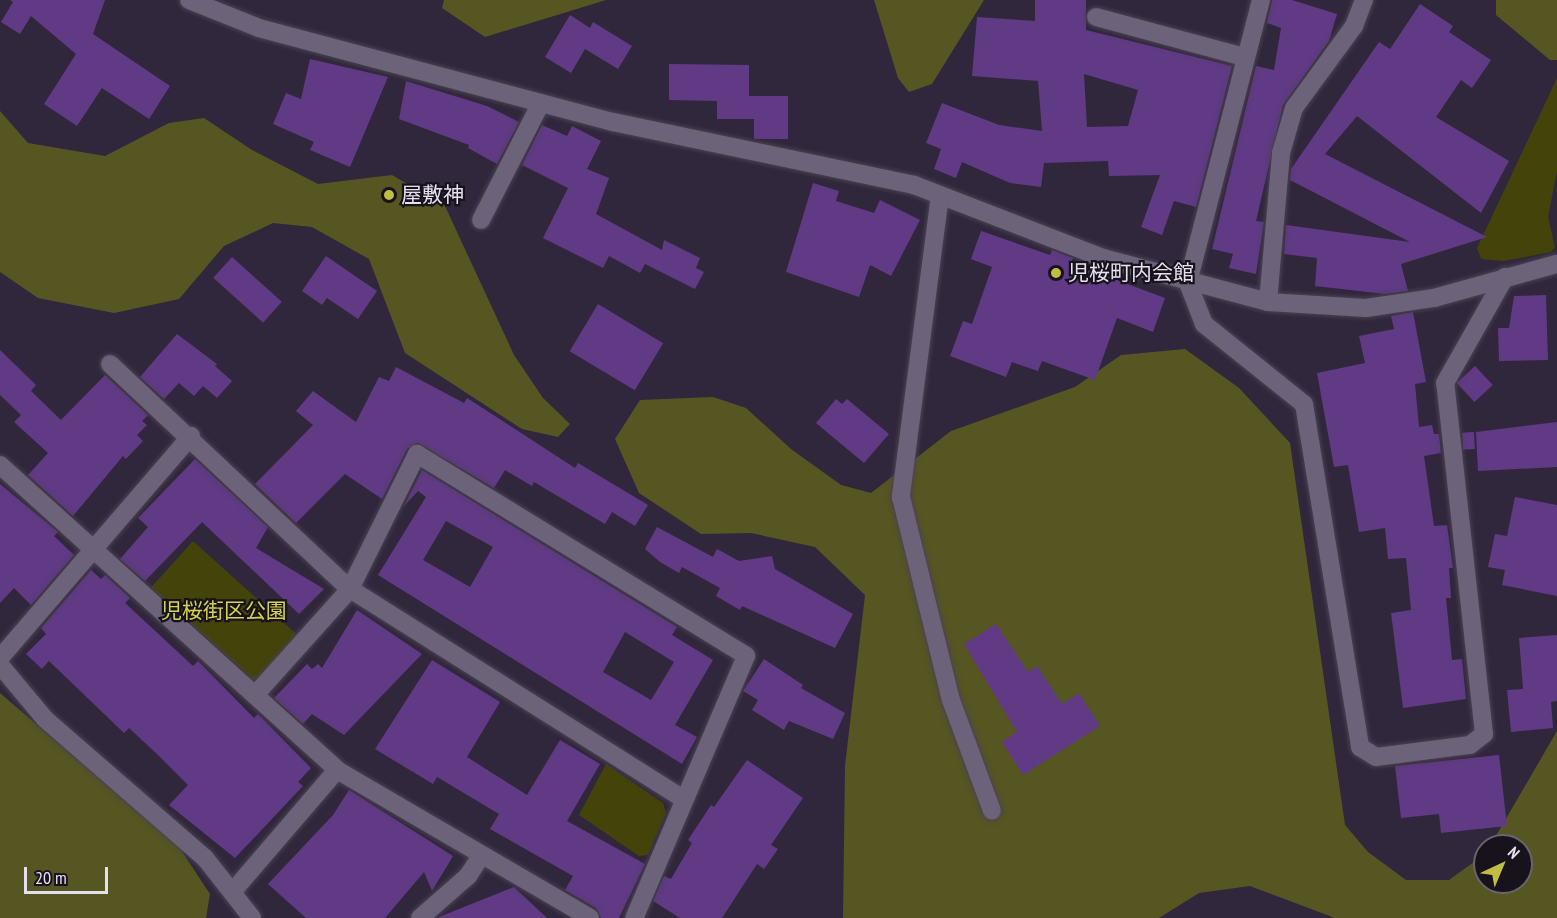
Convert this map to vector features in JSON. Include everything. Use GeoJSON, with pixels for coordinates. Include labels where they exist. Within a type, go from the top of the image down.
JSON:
{"type":"FeatureCollection","features":[{"type":"Feature","properties":{"kind":"street"},"geometry":{"type":"LineString","coordinates":[[189,0],[259,28],[541,103],[914,185],[1103,258],[1188,283],[1268,302],[1366,308],[1434,298],[1557,264]]}},
{"type":"Feature","properties":{"kind":"street"},"geometry":{"type":"LineString","coordinates":[[1261,0],[1244,57],[1188,283],[1204,324],[1304,404],[1360,747],[1376,757],[1470,745],[1484,734],[1445,383],[1505,277]]}},
{"type":"Feature","properties":{"kind":"street"},"geometry":{"type":"LineString","coordinates":[[1268,302],[1281,153],[1294,108],[1354,26],[1364,0]]}},
{"type":"Feature","properties":{"kind":"street"},"geometry":{"type":"LineString","coordinates":[[1096,17],[1244,57]]}},
{"type":"Feature","properties":{"kind":"street"},"geometry":{"type":"LineString","coordinates":[[481,220],[541,103]]}},
{"type":"Feature","properties":{"kind":"street"},"geometry":{"type":"LineString","coordinates":[[940,195],[901,497],[951,700],[992,811]]}},
{"type":"Feature","properties":{"kind":"street"},"geometry":{"type":"LineString","coordinates":[[110,364],[190,436],[350,590],[682,799]]}},
{"type":"Feature","properties":{"kind":"street"},"geometry":{"type":"LineString","coordinates":[[0,658],[94,552],[190,436]]}},
{"type":"Feature","properties":{"kind":"street"},"geometry":{"type":"LineString","coordinates":[[255,696],[350,590],[417,454],[746,656],[682,799],[634,918]]}},
{"type":"Feature","properties":{"kind":"street"},"geometry":{"type":"LineString","coordinates":[[0,465],[337,770],[590,918]]}},
{"type":"Feature","properties":{"kind":"street"},"geometry":{"type":"LineString","coordinates":[[0,665],[45,719],[205,858],[234,890],[252,918]]}},
{"type":"Feature","properties":{"kind":"street"},"geometry":{"type":"LineString","coordinates":[[234,890],[337,770]]}},
{"type":"Feature","properties":{"kind":"street"},"geometry":{"type":"LineString","coordinates":[[420,918],[468,876],[481,856]]}},
{"type":"Feature","properties":{"kind":"green space"},"geometry":{"type":"Polygon","coordinates":[[[1557,78],[1557,171],[1548,217],[1555,247],[1551,252],[1504,261],[1481,259],[1477,248],[1557,78]]]}},
{"type":"Feature","properties":{"kind":"green space","name":"児桜街区公園"},"geometry":{"type":"Polygon","coordinates":[[[193,541],[297,635],[255,681],[151,588],[193,541]]]}},
{"type":"Feature","properties":{"kind":"green space"},"geometry":{"type":"Polygon","coordinates":[[[606,764],[663,803],[666,813],[648,855],[639,856],[579,815],[606,764]]]}},
{"type":"Feature","properties":{"kind":"shaded area"},"geometry":{"type":"Polygon","coordinates":[[[444,0],[606,0],[485,37],[442,8],[444,0]]]}},
{"type":"Feature","properties":{"kind":"shaded area"},"geometry":{"type":"Polygon","coordinates":[[[874,0],[984,0],[932,84],[909,92],[898,78],[874,0]]]}},
{"type":"Feature","properties":{"kind":"shaded area"},"geometry":{"type":"Polygon","coordinates":[[[1496,0],[1557,0],[1557,60],[1550,60],[1496,15],[1496,0]]]}},
{"type":"Feature","properties":{"kind":"shaded area"},"geometry":{"type":"Polygon","coordinates":[[[0,111],[28,143],[105,156],[169,123],[204,118],[252,150],[318,184],[392,175],[445,206],[514,355],[543,398],[570,424],[558,437],[522,429],[405,353],[369,259],[312,227],[273,223],[224,246],[179,299],[114,313],[38,298],[0,272],[0,111]]]}},
{"type":"Feature","properties":{"kind":"shaded area"},"geometry":{"type":"Polygon","coordinates":[[[1185,349],[1239,388],[1290,443],[1345,825],[1368,852],[1406,880],[1449,880],[1473,863],[1473,894],[1533,894],[1533,834],[1497,834],[1557,731],[1557,918],[1335,918],[1250,886],[1199,893],[1159,918],[843,918],[845,766],[865,595],[815,547],[751,533],[701,534],[639,493],[615,439],[640,400],[713,397],[746,408],[791,449],[841,485],[871,493],[951,431],[1075,387],[1121,355],[1185,349]]]}},
{"type":"Feature","properties":{"kind":"shaded area"},"geometry":{"type":"Polygon","coordinates":[[[0,693],[179,847],[210,894],[206,918],[0,918],[0,693]]]}},
{"type":"Feature","properties":{"kind":"building"},"geometry":{"type":"Polygon","coordinates":[[[10,0],[105,0],[93,34],[170,86],[149,119],[102,88],[77,126],[44,104],[76,54],[31,16],[20,34],[1,22],[13,2],[10,0]]]}},
{"type":"Feature","properties":{"kind":"building"},"geometry":{"type":"Polygon","coordinates":[[[1035,0],[1086,0],[1086,30],[1232,66],[1196,207],[1174,201],[1162,235],[1141,227],[1160,175],[1109,176],[1108,161],[1044,163],[1041,187],[1010,183],[962,162],[956,178],[934,169],[941,149],[926,143],[942,103],[999,125],[1042,131],[1038,81],[972,76],[977,17],[1035,21],[1035,0]],[[1084,74],[1087,127],[1128,126],[1138,90],[1084,74]]]}},
{"type":"Feature","properties":{"kind":"building"},"geometry":{"type":"Polygon","coordinates":[[[1272,0],[1292,0],[1337,14],[1329,41],[1283,105],[1256,221],[1264,222],[1256,274],[1229,268],[1233,254],[1212,249],[1256,66],[1274,70],[1281,28],[1267,23],[1272,0]]]}},
{"type":"Feature","properties":{"kind":"building"},"geometry":{"type":"Polygon","coordinates":[[[1420,4],[1453,26],[1449,32],[1491,60],[1472,88],[1461,80],[1436,117],[1509,161],[1481,213],[1357,116],[1325,154],[1487,237],[1401,264],[1408,291],[1385,294],[1315,286],[1317,258],[1284,254],[1286,225],[1410,242],[1290,180],[1291,169],[1379,42],[1390,49],[1420,4]]]}},
{"type":"Feature","properties":{"kind":"building"},"geometry":{"type":"Polygon","coordinates":[[[570,15],[590,28],[593,22],[632,46],[618,69],[585,49],[571,73],[545,57],[570,15]]]}},
{"type":"Feature","properties":{"kind":"building"},"geometry":{"type":"Polygon","coordinates":[[[310,59],[388,77],[350,167],[310,150],[314,142],[273,124],[286,93],[301,99],[310,59]]]}},
{"type":"Feature","properties":{"kind":"building"},"geometry":{"type":"Polygon","coordinates":[[[669,64],[749,65],[749,96],[788,96],[788,139],[754,139],[754,119],[717,119],[717,101],[669,100],[669,64]]]}},
{"type":"Feature","properties":{"kind":"building"},"geometry":{"type":"Polygon","coordinates":[[[406,81],[487,106],[519,122],[497,164],[468,148],[469,145],[399,119],[406,81]]]}},
{"type":"Feature","properties":{"kind":"building"},"geometry":{"type":"Polygon","coordinates":[[[542,125],[567,136],[572,126],[601,141],[587,169],[609,178],[596,214],[662,250],[664,240],[700,258],[696,268],[704,272],[695,289],[645,264],[640,273],[609,256],[603,268],[543,238],[568,188],[522,165],[542,125]]]}},
{"type":"Feature","properties":{"kind":"building"},"geometry":{"type":"Polygon","coordinates":[[[813,183],[839,191],[836,201],[874,213],[880,200],[920,220],[891,276],[870,265],[859,297],[786,272],[813,183]]]}},
{"type":"Feature","properties":{"kind":"building"},"geometry":{"type":"Polygon","coordinates":[[[981,231],[1050,255],[1052,250],[1073,258],[1071,263],[1165,298],[1153,332],[1117,318],[1095,380],[1042,361],[1038,371],[1012,362],[1006,377],[950,356],[963,321],[972,324],[992,267],[971,259],[981,231]]]}},
{"type":"Feature","properties":{"kind":"building"},"geometry":{"type":"Polygon","coordinates":[[[326,256],[377,291],[358,319],[327,298],[322,305],[302,291],[326,256]]]}},
{"type":"Feature","properties":{"kind":"building"},"geometry":{"type":"Polygon","coordinates":[[[232,257],[282,302],[263,323],[213,278],[232,257]]]}},
{"type":"Feature","properties":{"kind":"building"},"geometry":{"type":"Polygon","coordinates":[[[1546,295],[1548,360],[1499,361],[1498,328],[1509,328],[1514,296],[1546,295]]]}},
{"type":"Feature","properties":{"kind":"building"},"geometry":{"type":"Polygon","coordinates":[[[598,304],[663,343],[635,390],[570,351],[598,304]]]}},
{"type":"Feature","properties":{"kind":"building"},"geometry":{"type":"Polygon","coordinates":[[[1413,312],[1426,382],[1415,384],[1419,427],[1432,425],[1434,434],[1439,434],[1441,453],[1424,456],[1434,526],[1447,525],[1453,568],[1449,568],[1451,598],[1446,598],[1452,660],[1462,659],[1466,699],[1403,708],[1391,613],[1411,610],[1406,558],[1388,559],[1385,528],[1359,532],[1348,465],[1334,467],[1317,373],[1365,363],[1359,336],[1394,329],[1391,316],[1413,312]]]}},
{"type":"Feature","properties":{"kind":"building"},"geometry":{"type":"Polygon","coordinates":[[[177,334],[217,364],[215,366],[232,381],[217,398],[203,386],[194,396],[179,383],[164,399],[140,377],[177,334]]]}},
{"type":"Feature","properties":{"kind":"building"},"geometry":{"type":"Polygon","coordinates":[[[0,350],[36,385],[31,391],[61,420],[105,375],[148,415],[142,421],[147,425],[137,435],[143,441],[126,459],[123,456],[73,516],[28,475],[48,453],[14,422],[21,415],[0,395],[0,350]]]}},
{"type":"Feature","properties":{"kind":"building"},"geometry":{"type":"Polygon","coordinates":[[[1475,366],[1493,385],[1474,402],[1457,383],[1475,366]]]}},
{"type":"Feature","properties":{"kind":"building"},"geometry":{"type":"Polygon","coordinates":[[[396,367],[464,403],[467,398],[575,468],[578,463],[648,505],[635,526],[612,512],[605,524],[534,482],[532,486],[505,470],[494,488],[418,443],[407,449],[382,499],[345,474],[296,523],[255,484],[313,425],[296,411],[313,391],[356,422],[379,377],[389,381],[396,367]]]}},
{"type":"Feature","properties":{"kind":"building"},"geometry":{"type":"Polygon","coordinates":[[[836,399],[842,404],[847,399],[889,434],[864,463],[816,423],[836,399]]]}},
{"type":"Feature","properties":{"kind":"building"},"geometry":{"type":"Polygon","coordinates":[[[1557,422],[1557,467],[1478,471],[1476,432],[1557,422]]]}},
{"type":"Feature","properties":{"kind":"building"},"geometry":{"type":"Polygon","coordinates":[[[1474,432],[1475,449],[1463,450],[1462,433],[1474,432]]]}},
{"type":"Feature","properties":{"kind":"building"},"geometry":{"type":"Polygon","coordinates":[[[195,459],[268,527],[256,548],[324,589],[299,614],[202,522],[145,581],[120,559],[148,527],[138,518],[195,459]]]}},
{"type":"Feature","properties":{"kind":"building"},"geometry":{"type":"Polygon","coordinates":[[[422,470],[677,627],[672,635],[713,660],[675,725],[697,737],[682,764],[378,575],[426,497],[418,491],[404,506],[422,470]],[[446,521],[423,560],[470,587],[493,547],[446,521]],[[625,632],[603,672],[651,700],[674,662],[625,632]]]}},
{"type":"Feature","properties":{"kind":"building"},"geometry":{"type":"Polygon","coordinates":[[[0,484],[58,532],[54,536],[74,555],[31,605],[14,588],[0,603],[0,484]]]}},
{"type":"Feature","properties":{"kind":"building"},"geometry":{"type":"Polygon","coordinates":[[[1515,497],[1557,505],[1557,596],[1502,585],[1505,570],[1488,567],[1495,534],[1507,536],[1515,497]]]}},
{"type":"Feature","properties":{"kind":"building"},"geometry":{"type":"Polygon","coordinates":[[[657,527],[713,557],[717,549],[739,561],[772,556],[775,569],[853,614],[835,648],[742,606],[740,610],[716,596],[720,588],[682,567],[679,573],[660,562],[645,549],[657,527]]]}},
{"type":"Feature","properties":{"kind":"building"},"geometry":{"type":"Polygon","coordinates":[[[91,570],[101,579],[105,575],[130,598],[125,603],[193,666],[198,661],[254,718],[258,714],[311,768],[298,782],[303,786],[235,858],[169,805],[188,785],[158,755],[129,728],[124,733],[49,661],[42,669],[26,654],[46,634],[41,628],[91,570]]]}},
{"type":"Feature","properties":{"kind":"building"},"geometry":{"type":"Polygon","coordinates":[[[357,610],[422,654],[344,735],[312,714],[303,724],[274,698],[307,664],[312,669],[318,664],[322,668],[357,610]]]}},
{"type":"Feature","properties":{"kind":"building"},"geometry":{"type":"Polygon","coordinates":[[[996,624],[1028,672],[1037,666],[1062,704],[1079,693],[1100,726],[1023,775],[1002,742],[1017,732],[964,644],[996,624]]]}},
{"type":"Feature","properties":{"kind":"building"},"geometry":{"type":"Polygon","coordinates":[[[1557,635],[1557,701],[1551,702],[1553,728],[1511,732],[1507,690],[1523,689],[1519,638],[1557,635]]]}},
{"type":"Feature","properties":{"kind":"building"},"geometry":{"type":"Polygon","coordinates":[[[764,659],[803,685],[801,688],[845,713],[833,739],[789,721],[784,730],[752,710],[758,700],[743,691],[764,659]]]}},
{"type":"Feature","properties":{"kind":"building"},"geometry":{"type":"Polygon","coordinates":[[[432,660],[500,702],[467,757],[527,795],[560,740],[600,764],[567,821],[645,864],[619,918],[601,918],[596,908],[565,890],[573,876],[490,829],[499,814],[437,777],[433,784],[375,749],[432,660]]]}},
{"type":"Feature","properties":{"kind":"building"},"geometry":{"type":"Polygon","coordinates":[[[1499,755],[1507,826],[1441,833],[1439,814],[1401,818],[1395,766],[1499,755]]]}},
{"type":"Feature","properties":{"kind":"building"},"geometry":{"type":"Polygon","coordinates":[[[747,760],[803,798],[771,845],[778,849],[764,869],[757,864],[722,918],[680,918],[653,901],[664,876],[671,879],[692,843],[688,840],[711,805],[714,807],[747,760]]]}},
{"type":"Feature","properties":{"kind":"building"},"geometry":{"type":"Polygon","coordinates":[[[349,790],[453,856],[432,891],[424,872],[385,918],[306,918],[268,884],[333,815],[349,790]]]}},
{"type":"Feature","properties":{"kind":"building"},"geometry":{"type":"Polygon","coordinates":[[[514,887],[547,918],[439,918],[439,917],[514,887]]]}},
{"type":"Feature","properties":{"kind":"place","name":"屋敷神"},"geometry":{"type":"Point","coordinates":[389,195]}},
{"type":"Feature","properties":{"kind":"place","name":"児桜町内会館"},"geometry":{"type":"Point","coordinates":[1056,273]}}]}
